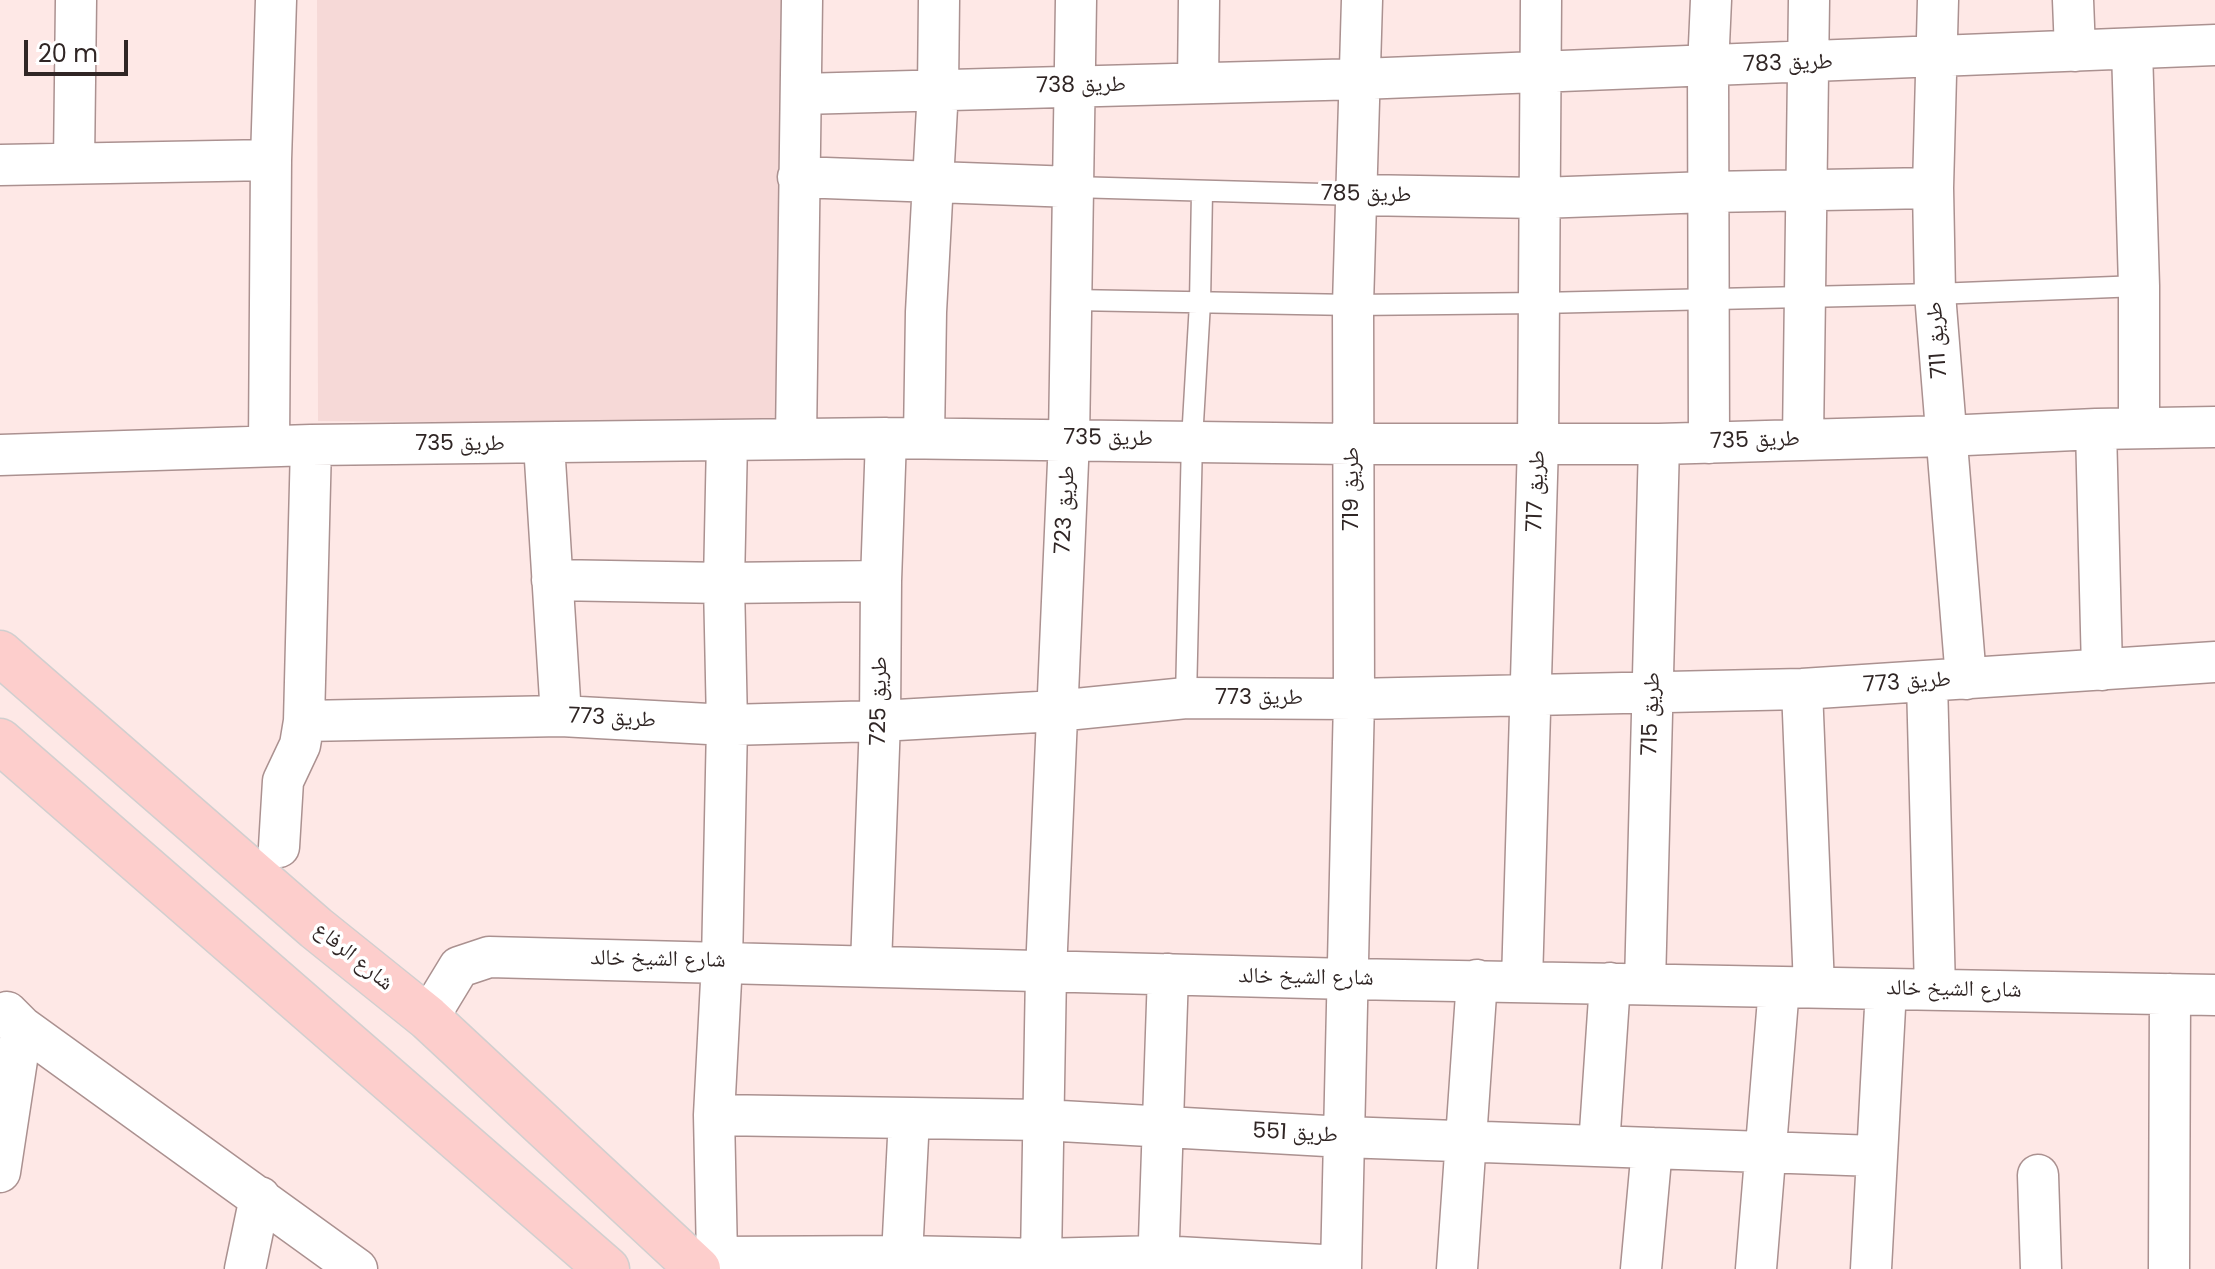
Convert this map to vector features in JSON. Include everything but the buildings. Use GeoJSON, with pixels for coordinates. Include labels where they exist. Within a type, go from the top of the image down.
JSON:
{"type":"FeatureCollection","features":[{"type":"Feature","properties":{"kind":"main road","name":"شارع الرفاع"},"geometry":{"type":"LineString","coordinates":[[0,653],[316,928],[428,1018],[707,1263]]}},
{"type":"Feature","properties":{"kind":"main road"},"geometry":{"type":"LineString","coordinates":[[0,741],[607,1269]]}},
{"type":"Feature","properties":{"kind":"street"},"geometry":{"type":"LineString","coordinates":[[74,163],[76,0]]}},
{"type":"Feature","properties":{"kind":"street"},"geometry":{"type":"LineString","coordinates":[[269,446],[271,160],[276,0]]}},
{"type":"Feature","properties":{"kind":"street"},"geometry":{"type":"LineString","coordinates":[[796,439],[802,0]]}},
{"type":"Feature","properties":{"kind":"street","name":"طريق 725"},"geometry":{"type":"LineString","coordinates":[[871,965],[880,721],[881,581],[926,312],[938,89],[939,0]]}},
{"type":"Feature","properties":{"kind":"street","name":"طريق 723"},"geometry":{"type":"LineString","coordinates":[[1021,1262],[1043,1120],[1046,972],[1069,439],[1076,0]]}},
{"type":"Feature","properties":{"kind":"street"},"geometry":{"type":"LineString","coordinates":[[1198,83],[1199,0]]}},
{"type":"Feature","properties":{"kind":"street","name":"طريق 719"},"geometry":{"type":"LineString","coordinates":[[1341,1268],[1354,699],[1353,305],[1362,0]]}},
{"type":"Feature","properties":{"kind":"street","name":"طريق 717"},"geometry":{"type":"LineString","coordinates":[[1522,981],[1538,444],[1538,71],[1541,0]]}},
{"type":"Feature","properties":{"kind":"street"},"geometry":{"type":"LineString","coordinates":[[1709,443],[1708,67],[1711,0]]}},
{"type":"Feature","properties":{"kind":"street"},"geometry":{"type":"LineString","coordinates":[[1803,439],[1809,0]]}},
{"type":"Feature","properties":{"kind":"street","name":"طريق 711"},"geometry":{"type":"LineString","coordinates":[[1938,0],[1933,188],[1935,294],[1966,679]]}},
{"type":"Feature","properties":{"kind":"street"},"geometry":{"type":"LineString","coordinates":[[2073,0],[2075,51]]}},
{"type":"Feature","properties":{"kind":"street","name":"طريق 783"},"geometry":{"type":"LineString","coordinates":[[1361,79],[2215,45]]}},
{"type":"Feature","properties":{"kind":"street"},"geometry":{"type":"LineString","coordinates":[[2132,49],[2139,286],[2139,428]]}},
{"type":"Feature","properties":{"kind":"street","name":"طريق 738"},"geometry":{"type":"LineString","coordinates":[[801,94],[1361,79]]}},
{"type":"Feature","properties":{"kind":"street"},"geometry":{"type":"LineString","coordinates":[[0,165],[271,160]]}},
{"type":"Feature","properties":{"kind":"street","name":"طريق 785"},"geometry":{"type":"LineString","coordinates":[[798,177],[1073,187]]}},
{"type":"Feature","properties":{"kind":"street","name":"طريق 785"},"geometry":{"type":"LineString","coordinates":[[1358,195],[1540,198],[1933,188]]}},
{"type":"Feature","properties":{"kind":"street","name":"طريق 735"},"geometry":{"type":"LineString","coordinates":[[0,455],[311,445],[905,438],[1352,444],[1659,444],[2215,427]]}},
{"type":"Feature","properties":{"kind":"street"},"geometry":{"type":"LineString","coordinates":[[2096,429],[2102,670]]}},
{"type":"Feature","properties":{"kind":"street"},"geometry":{"type":"LineString","coordinates":[[727,440],[724,583],[727,725],[722,962],[707,1263],[902,1256],[1021,1262],[1341,1268]]}},
{"type":"Feature","properties":{"kind":"street"},"geometry":{"type":"LineString","coordinates":[[544,444],[561,716]]}},
{"type":"Feature","properties":{"kind":"street","name":"طريق 715"},"geometry":{"type":"LineString","coordinates":[[1599,1146],[1628,984],[1653,692],[1659,444]]}},
{"type":"Feature","properties":{"kind":"street"},"geometry":{"type":"LineString","coordinates":[[279,847],[283,781],[300,745],[304,721],[311,445]]}},
{"type":"Feature","properties":{"kind":"street"},"geometry":{"type":"LineString","coordinates":[[552,580],[724,583],[881,581]]}},
{"type":"Feature","properties":{"kind":"street","name":"طريق 773"},"geometry":{"type":"LineString","coordinates":[[304,721],[561,716],[727,725],[880,721],[1056,711],[1186,698],[1354,699],[1802,689],[2215,662]]}},
{"type":"Feature","properties":{"kind":"street"},"geometry":{"type":"LineString","coordinates":[[1927,682],[1935,990]]}},
{"type":"Feature","properties":{"kind":"street"},"geometry":{"type":"LineString","coordinates":[[1756,1269],[1766,1153],[1796,987],[1802,689]]}},
{"type":"Feature","properties":{"kind":"street","name":"شارع الشيخ خالد"},"geometry":{"type":"LineString","coordinates":[[428,1018],[459,967],[489,957],[1349,979],[2215,995]]}},
{"type":"Feature","properties":{"kind":"street"},"geometry":{"type":"LineString","coordinates":[[1159,1263],[1168,974]]}},
{"type":"Feature","properties":{"kind":"street"},"geometry":{"type":"LineString","coordinates":[[1457,1269],[1477,980]]}},
{"type":"Feature","properties":{"kind":"street"},"geometry":{"type":"LineString","coordinates":[[1871,1269],[1886,989]]}},
{"type":"Feature","properties":{"kind":"street"},"geometry":{"type":"LineString","coordinates":[[2169,1269],[2170,994]]}},
{"type":"Feature","properties":{"kind":"street"},"geometry":{"type":"LineString","coordinates":[[0,1172],[7,1015]]}},
{"type":"Feature","properties":{"kind":"street"},"geometry":{"type":"LineString","coordinates":[[7,1015],[357,1269]]}},
{"type":"Feature","properties":{"kind":"street","name":"طريق 551"},"geometry":{"type":"LineString","coordinates":[[714,1115],[1043,1120],[1344,1137],[1875,1156]]}},
{"type":"Feature","properties":{"kind":"street"},"geometry":{"type":"LineString","coordinates":[[902,1256],[909,1118]]}},
{"type":"Feature","properties":{"kind":"street"},"geometry":{"type":"LineString","coordinates":[[1641,1269],[1652,1148]]}},
{"type":"Feature","properties":{"kind":"street"},"geometry":{"type":"LineString","coordinates":[[2038,1175],[2041,1269]]}},
{"type":"Feature","properties":{"kind":"street"},"geometry":{"type":"LineString","coordinates":[[245,1269],[260,1197]]}},
{"type":"Feature","properties":{"kind":"lane","name":"طريق 785"},"geometry":{"type":"LineString","coordinates":[[1073,187],[1358,195]]}},
{"type":"Feature","properties":{"kind":"lane"},"geometry":{"type":"LineString","coordinates":[[1186,698],[1202,192]]}},
{"type":"Feature","properties":{"kind":"lane"},"geometry":{"type":"LineString","coordinates":[[1072,300],[1353,305],[1540,303],[2139,286]]}},
{"type":"Feature","properties":{"kind":"shaded area"},"geometry":{"type":"Polygon","coordinates":[[[317,0],[797,0],[779,425],[318,421],[317,0]]]}}]}
